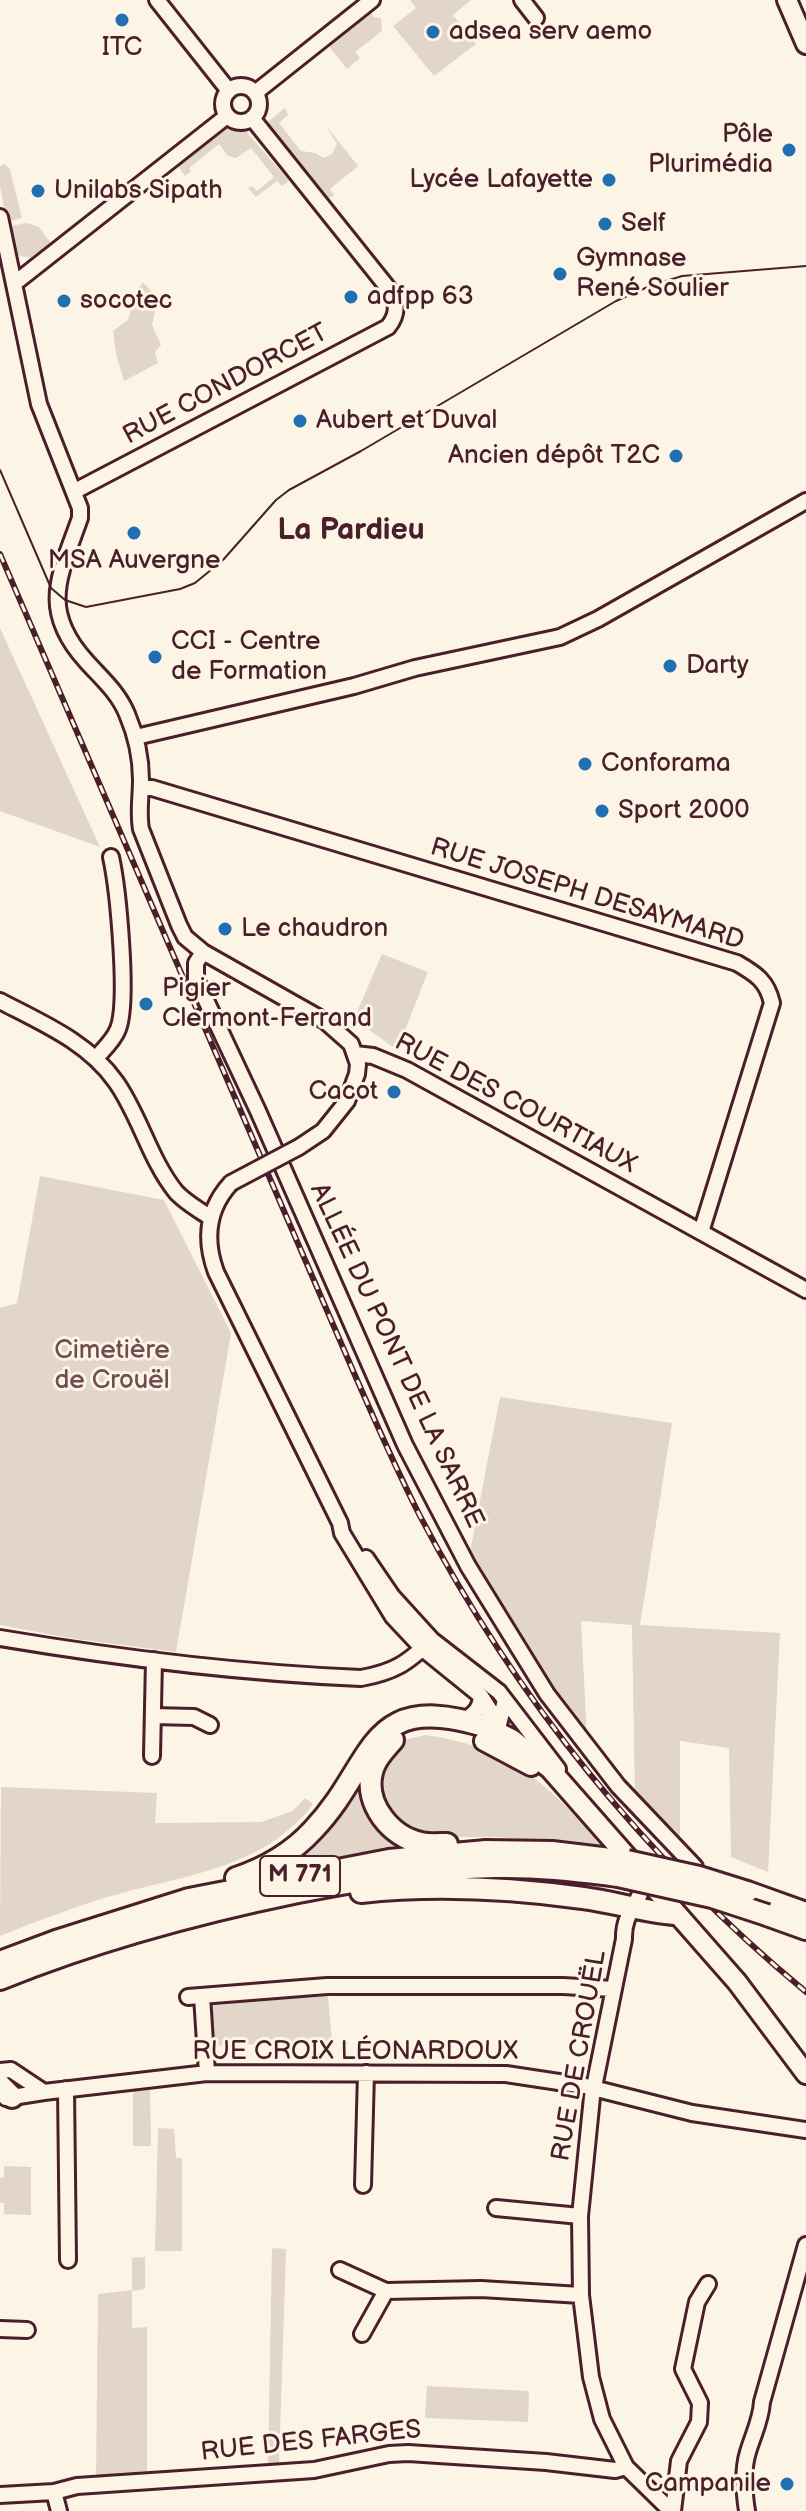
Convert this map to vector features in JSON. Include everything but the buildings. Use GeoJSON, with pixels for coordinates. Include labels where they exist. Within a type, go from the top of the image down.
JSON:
{"type":"FeatureCollection","features":[{"type":"Feature","properties":{"kind":"highway"},"geometry":{"type":"LineString","coordinates":[[189,1899],[252,1873],[290,1852],[315,1829],[370,1745],[384,1731],[414,1718],[465,1720],[491,1736]]}},
{"type":"Feature","properties":{"kind":"highway"},"geometry":{"type":"LineString","coordinates":[[491,1736],[434,1729],[414,1730],[394,1739],[380,1755],[371,1773],[371,1797],[378,1811],[389,1827],[422,1844],[523,1844],[552,1852]]}},
{"type":"Feature","properties":{"kind":"highway","name":"M 771"},"geometry":{"type":"LineString","coordinates":[[0,1962],[189,1899],[389,1860],[486,1851],[552,1852],[654,1866],[747,1892],[806,1913]]}},
{"type":"Feature","properties":{"kind":"highway","name":"M 771"},"geometry":{"type":"LineString","coordinates":[[0,1979],[106,1941],[253,1901],[348,1882],[452,1869],[544,1868],[618,1876],[712,1897],[806,1929]]}},
{"type":"Feature","properties":{"kind":"highway"},"geometry":{"type":"LineString","coordinates":[[253,1901],[291,1902],[423,1888],[492,1888],[552,1893],[628,1914],[675,1914]]}},
{"type":"Feature","properties":{"kind":"main road"},"geometry":{"type":"LineString","coordinates":[[787,0],[806,44]]}},
{"type":"Feature","properties":{"kind":"main road"},"geometry":{"type":"LineString","coordinates":[[491,1736],[539,1759],[737,1982],[806,2074]]}},
{"type":"Feature","properties":{"kind":"street"},"geometry":{"type":"LineString","coordinates":[[157,0],[229,91]]}},
{"type":"Feature","properties":{"kind":"street"},"geometry":{"type":"LineString","coordinates":[[255,93],[372,0]]}},
{"type":"Feature","properties":{"kind":"street"},"geometry":{"type":"LineString","coordinates":[[522,0],[536,18]]}},
{"type":"Feature","properties":{"kind":"street"},"geometry":{"type":"LineString","coordinates":[[246,87],[255,93],[259,106],[252,118],[239,122],[227,116],[223,103],[229,91],[246,87]]}},
{"type":"Feature","properties":{"kind":"street"},"geometry":{"type":"LineString","coordinates":[[15,283],[227,116]]}},
{"type":"Feature","properties":{"kind":"street","name":"RUE CONDORCET"},"geometry":{"type":"LineString","coordinates":[[75,491],[388,327],[395,316],[392,293],[252,118]]}},
{"type":"Feature","properties":{"kind":"street"},"geometry":{"type":"LineString","coordinates":[[0,217],[39,404],[75,491]]}},
{"type":"Feature","properties":{"kind":"street","name":"RUE DES COURTIAUX"},"geometry":{"type":"LineString","coordinates":[[75,491],[80,518],[58,583],[58,613],[85,660],[114,691],[126,710],[136,737],[141,829],[185,937],[203,952],[325,1021],[351,1044],[355,1054],[373,1056],[407,1070],[806,1290]]}},
{"type":"Feature","properties":{"kind":"street"},"geometry":{"type":"LineString","coordinates":[[136,737],[354,686],[415,668],[560,637],[598,619],[806,501]]}},
{"type":"Feature","properties":{"kind":"street","name":"RUE JOSEPH DESAYMARD"},"geometry":{"type":"LineString","coordinates":[[141,788],[152,788],[737,963],[758,975],[768,988],[772,1003],[701,1232]]}},
{"type":"Feature","properties":{"kind":"street"},"geometry":{"type":"LineString","coordinates":[[96,1058],[114,1036],[121,1016],[119,925],[111,857]]}},
{"type":"Feature","properties":{"kind":"street","name":"ALLÉE DU PONT DE LA SARRE"},"geometry":{"type":"LineString","coordinates":[[203,952],[196,963],[196,979],[264,1123],[405,1445],[449,1530],[520,1654],[547,1694],[618,1786],[695,1867]]}},
{"type":"Feature","properties":{"kind":"street"},"geometry":{"type":"LineString","coordinates":[[0,1001],[49,1026],[96,1058],[125,1097],[178,1194],[211,1218]]}},
{"type":"Feature","properties":{"kind":"street"},"geometry":{"type":"LineString","coordinates":[[355,1054],[357,1074],[347,1101],[323,1131],[231,1183],[220,1195],[207,1233],[208,1248],[216,1272],[340,1523],[342,1533],[373,1587],[393,1617],[427,1644],[481,1696],[490,1710],[491,1736]]}},
{"type":"Feature","properties":{"kind":"street"},"geometry":{"type":"LineString","coordinates":[[0,1638],[154,1660],[361,1678],[405,1665],[427,1644]]}},
{"type":"Feature","properties":{"kind":"street"},"geometry":{"type":"LineString","coordinates":[[427,1644],[488,1682],[505,1700],[586,1802],[590,1817]]}},
{"type":"Feature","properties":{"kind":"street"},"geometry":{"type":"LineString","coordinates":[[152,1756],[154,1660]]}},
{"type":"Feature","properties":{"kind":"street"},"geometry":{"type":"LineString","coordinates":[[465,1720],[475,1713],[481,1696]]}},
{"type":"Feature","properties":{"kind":"street"},"geometry":{"type":"LineString","coordinates":[[491,1736],[505,1700]]}},
{"type":"Feature","properties":{"kind":"street"},"geometry":{"type":"LineString","coordinates":[[153,1716],[194,1717],[210,1725]]}},
{"type":"Feature","properties":{"kind":"street","name":"RUE DE CROUËL"},"geometry":{"type":"LineString","coordinates":[[641,1875],[643,1889],[628,1914],[594,2088],[580,2216],[581,2295],[591,2377],[607,2429],[626,2467],[672,2511]]}},
{"type":"Feature","properties":{"kind":"street"},"geometry":{"type":"LineString","coordinates":[[207,2073],[195,1996],[327,1986],[563,1986],[614,1989]]}},
{"type":"Feature","properties":{"kind":"street"},"geometry":{"type":"LineString","coordinates":[[0,2071],[11,2070],[44,2092]]}},
{"type":"Feature","properties":{"kind":"street","name":"RUE CROIX LÉONARDOUX"},"geometry":{"type":"LineString","coordinates":[[4,2094],[207,2073],[506,2074],[594,2088],[673,2110],[806,2130]]}},
{"type":"Feature","properties":{"kind":"street"},"geometry":{"type":"LineString","coordinates":[[363,2185],[366,2073]]}},
{"type":"Feature","properties":{"kind":"street"},"geometry":{"type":"LineString","coordinates":[[66,2089],[68,2260]]}},
{"type":"Feature","properties":{"kind":"street"},"geometry":{"type":"LineString","coordinates":[[496,2208],[580,2216]]}},
{"type":"Feature","properties":{"kind":"street"},"geometry":{"type":"LineString","coordinates":[[747,2511],[744,2495],[747,2454],[806,2245]]}},
{"type":"Feature","properties":{"kind":"street"},"geometry":{"type":"LineString","coordinates":[[340,2270],[386,2291],[481,2289],[581,2295]]}},
{"type":"Feature","properties":{"kind":"street"},"geometry":{"type":"LineString","coordinates":[[672,2511],[679,2461],[699,2422],[700,2403],[683,2369],[697,2302],[708,2284]]}},
{"type":"Feature","properties":{"kind":"street"},"geometry":{"type":"LineString","coordinates":[[362,2334],[386,2291]]}},
{"type":"Feature","properties":{"kind":"street"},"geometry":{"type":"LineString","coordinates":[[0,2329],[27,2330]]}},
{"type":"Feature","properties":{"kind":"street","name":"RUE DES FARGES"},"geometry":{"type":"LineString","coordinates":[[0,2495],[54,2492],[77,2486],[314,2470],[408,2453],[615,2470],[626,2467]]}},
{"type":"Feature","properties":{"kind":"street"},"geometry":{"type":"LineString","coordinates":[[54,2492],[59,2511]]}},
{"type":"Feature","properties":{"kind":"green space"},"geometry":{"type":"Polygon","coordinates":[[[410,0],[471,0],[453,15],[476,44],[434,76],[393,26],[416,8],[410,0]]]}},
{"type":"Feature","properties":{"kind":"green space"},"geometry":{"type":"Polygon","coordinates":[[[370,12],[374,17],[381,18],[382,31],[355,52],[360,58],[347,69],[330,44],[370,12]]]}},
{"type":"Feature","properties":{"kind":"green space"},"geometry":{"type":"Polygon","coordinates":[[[285,108],[288,115],[279,123],[301,151],[316,153],[323,158],[332,154],[337,144],[327,127],[358,166],[330,189],[334,195],[327,200],[265,124],[285,108]]]}},
{"type":"Feature","properties":{"kind":"green space"},"geometry":{"type":"Polygon","coordinates":[[[228,128],[244,129],[289,181],[282,186],[277,181],[256,197],[248,188],[252,186],[257,191],[274,177],[251,148],[236,158],[228,156],[219,144],[189,168],[191,171],[185,176],[178,166],[228,128]]]}},
{"type":"Feature","properties":{"kind":"green space"},"geometry":{"type":"Polygon","coordinates":[[[5,164],[10,170],[22,218],[7,222],[0,187],[0,166],[5,164]]]}},
{"type":"Feature","properties":{"kind":"green space"},"geometry":{"type":"Polygon","coordinates":[[[27,223],[39,227],[51,243],[31,258],[17,255],[11,243],[10,226],[27,223]]]}},
{"type":"Feature","properties":{"kind":"green space"},"geometry":{"type":"Polygon","coordinates":[[[143,282],[158,299],[152,325],[161,345],[155,352],[158,363],[124,381],[113,331],[128,320],[136,292],[143,282]]]}},
{"type":"Feature","properties":{"kind":"green space"},"geometry":{"type":"Polygon","coordinates":[[[0,628],[100,847],[0,811],[0,628]]]}},
{"type":"Feature","properties":{"kind":"green space"},"geometry":{"type":"Polygon","coordinates":[[[382,954],[428,972],[397,1050],[354,1019],[382,954]]]}},
{"type":"Feature","properties":{"kind":"green space","name":"Cimetière de Crouël"},"geometry":{"type":"Polygon","coordinates":[[[40,1176],[164,1200],[231,1333],[176,1652],[0,1625],[0,1308],[17,1303],[40,1176]]]}},
{"type":"Feature","properties":{"kind":"green space"},"geometry":{"type":"Polygon","coordinates":[[[500,1397],[672,1423],[640,1625],[780,1633],[768,1872],[731,1857],[729,1748],[680,1741],[680,1836],[659,1826],[635,1799],[632,1625],[581,1621],[587,1738],[554,1698],[469,1557],[500,1397]]]}},
{"type":"Feature","properties":{"kind":"green space"},"geometry":{"type":"Polygon","coordinates":[[[425,1735],[480,1748],[525,1771],[564,1804],[601,1846],[497,1837],[429,1837],[404,1830],[381,1802],[381,1766],[394,1747],[404,1740],[425,1735]]]}},
{"type":"Feature","properties":{"kind":"green space"},"geometry":{"type":"Polygon","coordinates":[[[368,1755],[366,1780],[407,1848],[285,1869],[282,1863],[368,1755]]]}},
{"type":"Feature","properties":{"kind":"green space"},"geometry":{"type":"Polygon","coordinates":[[[1,1787],[157,1793],[155,1823],[261,1822],[293,1811],[305,1798],[313,1804],[294,1825],[273,1841],[226,1865],[91,1902],[0,1936],[1,1787]]]}},
{"type":"Feature","properties":{"kind":"green space"},"geometry":{"type":"Polygon","coordinates":[[[328,1995],[332,2041],[213,2046],[210,2004],[328,1995]]]}},
{"type":"Feature","properties":{"kind":"green space"},"geometry":{"type":"Polygon","coordinates":[[[150,2087],[151,2146],[133,2146],[133,2090],[150,2087]]]}},
{"type":"Feature","properties":{"kind":"green space"},"geometry":{"type":"Polygon","coordinates":[[[158,2128],[174,2129],[176,2158],[182,2158],[182,2251],[155,2251],[158,2128]]]}},
{"type":"Feature","properties":{"kind":"green space"},"geometry":{"type":"Polygon","coordinates":[[[4,2166],[31,2167],[31,2215],[4,2214],[4,2203],[0,2203],[0,2178],[4,2177],[4,2166]]]}},
{"type":"Feature","properties":{"kind":"green space"},"geometry":{"type":"Polygon","coordinates":[[[272,2248],[286,2249],[279,2465],[268,2466],[272,2248]]]}},
{"type":"Feature","properties":{"kind":"green space"},"geometry":{"type":"Polygon","coordinates":[[[145,2257],[145,2289],[132,2291],[132,2328],[147,2327],[147,2475],[96,2479],[98,2294],[132,2290],[132,2258],[145,2257]]]}},
{"type":"Feature","properties":{"kind":"green space"},"geometry":{"type":"Polygon","coordinates":[[[427,2386],[529,2391],[528,2422],[425,2418],[427,2386]]]}},
{"type":"Feature","properties":{"kind":"tram line"},"geometry":{"type":"LineString","coordinates":[[0,470],[51,588],[65,600],[86,607],[180,589],[195,583],[223,560],[276,500],[289,490],[616,301],[682,276],[806,266]]}},
{"type":"Feature","properties":{"kind":"railway"},"geometry":{"type":"LineString","coordinates":[[0,554],[394,1463],[458,1584],[542,1712],[639,1832],[692,1888],[806,1992]]}},
{"type":"Feature","properties":{"kind":"place","name":"ITC"},"geometry":{"type":"Point","coordinates":[122,20]}},
{"type":"Feature","properties":{"kind":"place","name":"adsea serv aemo"},"geometry":{"type":"Point","coordinates":[433,32]}},
{"type":"Feature","properties":{"kind":"place","name":"Pôle Plurimédia"},"geometry":{"type":"Point","coordinates":[789,150]}},
{"type":"Feature","properties":{"kind":"place","name":"Lycée Lafayette"},"geometry":{"type":"Point","coordinates":[609,180]}},
{"type":"Feature","properties":{"kind":"place","name":"Unilabs Sipath"},"geometry":{"type":"Point","coordinates":[38,191]}},
{"type":"Feature","properties":{"kind":"place","name":"Self"},"geometry":{"type":"Point","coordinates":[605,224]}},
{"type":"Feature","properties":{"kind":"place","name":"Gymnase René Soulier"},"geometry":{"type":"Point","coordinates":[560,274]}},
{"type":"Feature","properties":{"kind":"place","name":"adfpp 63"},"geometry":{"type":"Point","coordinates":[351,297]}},
{"type":"Feature","properties":{"kind":"place","name":"socotec"},"geometry":{"type":"Point","coordinates":[64,301]}},
{"type":"Feature","properties":{"kind":"place","name":"Aubert et Duval"},"geometry":{"type":"Point","coordinates":[300,421]}},
{"type":"Feature","properties":{"kind":"place","name":"Ancien dépôt T2C"},"geometry":{"type":"Point","coordinates":[676,456]}},
{"type":"Feature","properties":{"kind":"place","name":"MSA Auvergne"},"geometry":{"type":"Point","coordinates":[134,533]}},
{"type":"Feature","properties":{"kind":"place","name":"CCI - Centre de Formation"},"geometry":{"type":"Point","coordinates":[155,657]}},
{"type":"Feature","properties":{"kind":"place","name":"Darty"},"geometry":{"type":"Point","coordinates":[670,666]}},
{"type":"Feature","properties":{"kind":"place","name":"Conforama"},"geometry":{"type":"Point","coordinates":[585,764]}},
{"type":"Feature","properties":{"kind":"place","name":"Sport 2000"},"geometry":{"type":"Point","coordinates":[602,811]}},
{"type":"Feature","properties":{"kind":"place","name":"Le chaudron"},"geometry":{"type":"Point","coordinates":[225,929]}},
{"type":"Feature","properties":{"kind":"place","name":"Pigier Clermont-Ferrand"},"geometry":{"type":"Point","coordinates":[146,1004]}},
{"type":"Feature","properties":{"kind":"place","name":"Cacot"},"geometry":{"type":"Point","coordinates":[394,1092]}},
{"type":"Feature","properties":{"kind":"place","name":"Campanile"},"geometry":{"type":"Point","coordinates":[787,2484]}},
{"type":"Feature","properties":{"kind":"district","name":"La Pardieu"},"geometry":{"type":"Point","coordinates":[351,531]}}]}
